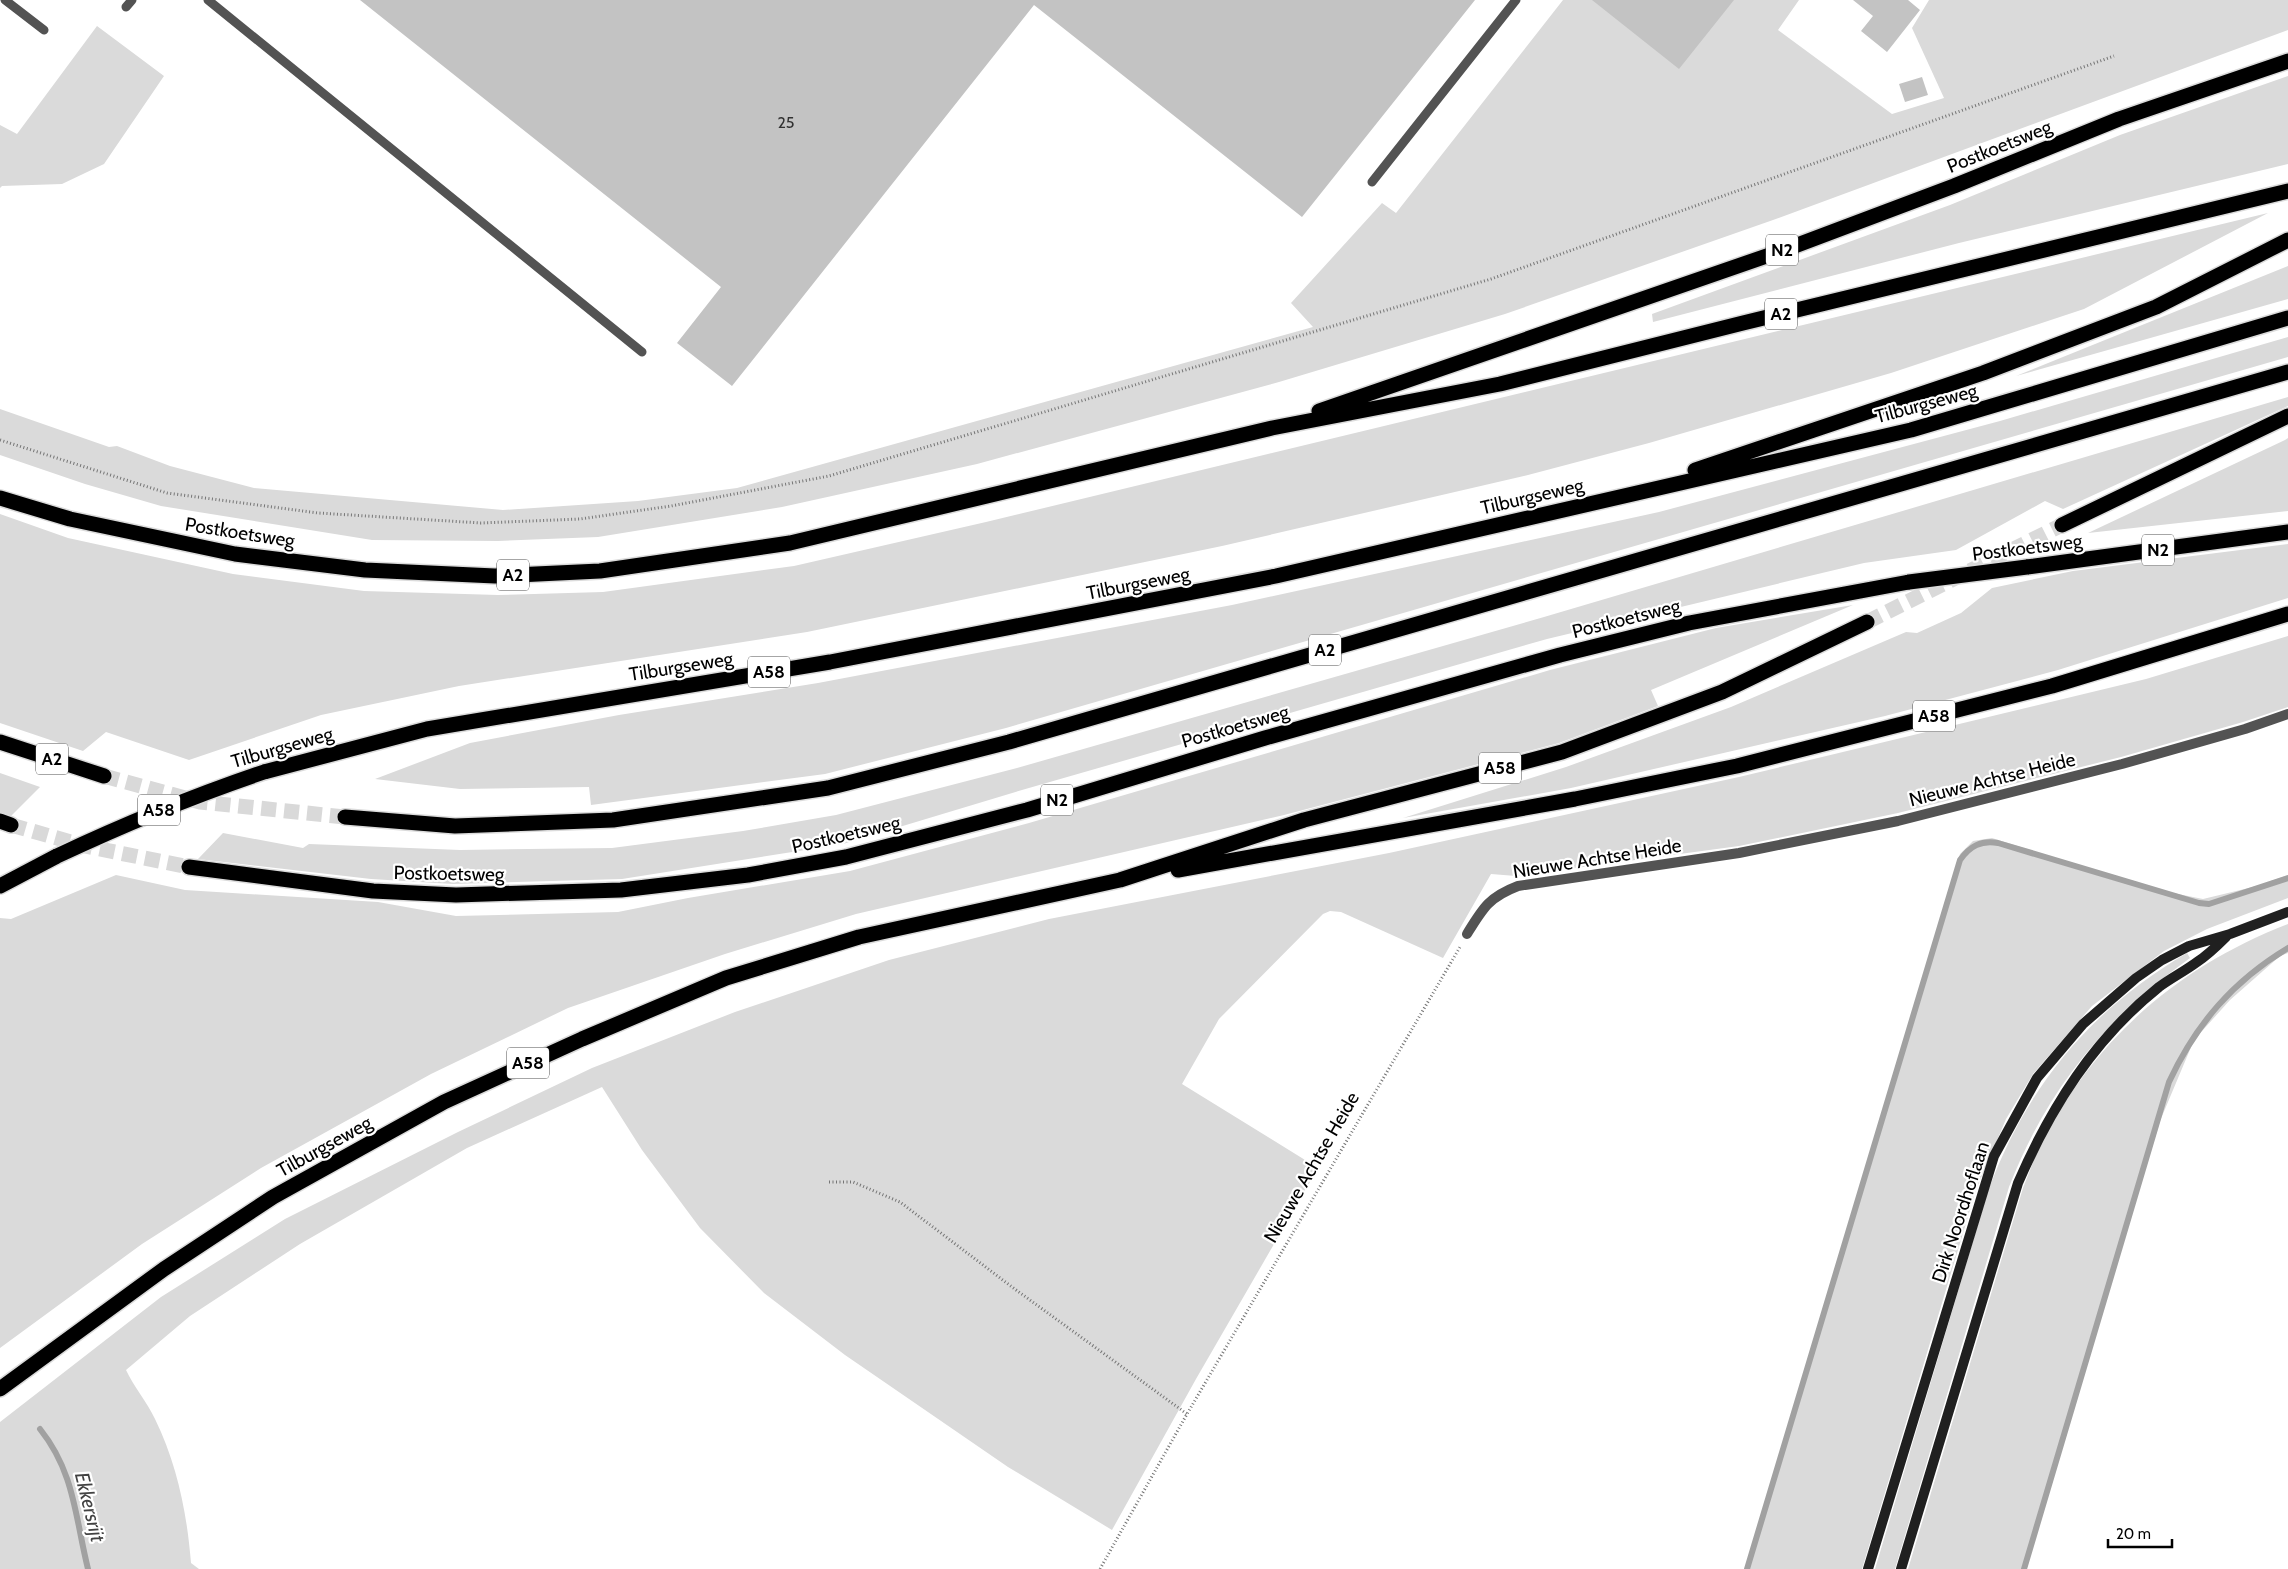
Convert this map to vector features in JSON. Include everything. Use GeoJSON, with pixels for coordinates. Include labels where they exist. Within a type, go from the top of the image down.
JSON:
{"type":"FeatureCollection","features":[{"type":"Feature","properties":{"kind":"highway","name":"Postkoetsweg"},"geometry":{"type":"LineString","coordinates":[[1272,428],[1784,250],[1954,186],[2118,119],[2288,61]]}},
{"type":"Feature","properties":{"kind":"highway","name":"Postkoetsweg"},"geometry":{"type":"LineString","coordinates":[[0,498],[70,519],[235,554],[346,568],[495,576],[600,572],[790,543],[1272,428],[1500,384],[2288,191]]}},
{"type":"Feature","properties":{"kind":"highway"},"geometry":{"type":"LineString","coordinates":[[1616,497],[1983,373],[2156,307],[2288,240]]}},
{"type":"Feature","properties":{"kind":"highway","name":"Tilburgseweg"},"geometry":{"type":"LineString","coordinates":[[0,886],[56,856],[200,793],[264,772],[427,729],[830,662],[1276,576],[1911,430],[2288,318]]}},
{"type":"Feature","properties":{"kind":"highway","name":"A2"},"geometry":{"type":"LineString","coordinates":[[345,817],[455,826],[613,820],[828,788],[1009,742],[2288,372]]}},
{"type":"Feature","properties":{"kind":"highway"},"geometry":{"type":"LineString","coordinates":[[2062,525],[2288,416]]}},
{"type":"Feature","properties":{"kind":"highway","name":"Postkoetsweg"},"geometry":{"type":"LineString","coordinates":[[189,867],[373,891],[456,895],[621,890],[748,875],[846,857],[1027,810],[1265,738],[1624,639],[1689,623],[1909,582],[2288,532]]}},
{"type":"Feature","properties":{"kind":"highway","name":"A58"},"geometry":{"type":"LineString","coordinates":[[1120,880],[1575,799],[1737,766],[2052,686],[2288,614]]}},
{"type":"Feature","properties":{"kind":"highway","name":"Tilburgseweg"},"geometry":{"type":"LineString","coordinates":[[0,1389],[164,1269],[273,1197],[444,1102],[582,1039],[726,978],[859,937],[1120,880],[1304,820],[1562,752],[1722,692],[1867,622]]}},
{"type":"Feature","properties":{"kind":"highway","name":"A2"},"geometry":{"type":"LineString","coordinates":[[0,742],[104,776]]}},
{"type":"Feature","properties":{"kind":"street","name":"Nieuwe Achtse Heide"},"geometry":{"type":"LineString","coordinates":[[1468,934],[1484,906],[1499,893],[1518,886],[1739,853],[1898,821],[2122,764],[2245,729],[2288,714]]}},
{"type":"Feature","properties":{"kind":"street","name":"Dirk Noordhoflaan"},"geometry":{"type":"LineString","coordinates":[[1868,1569],[1994,1156],[2012,1120],[2038,1078],[2083,1024],[2136,978],[2162,960],[2189,946],[2230,934],[2288,912]]}},
{"type":"Feature","properties":{"kind":"street","name":"Dirk Noordhoflaan"},"geometry":{"type":"LineString","coordinates":[[1901,1569],[2018,1183],[2038,1137],[2063,1094],[2092,1053],[2127,1016],[2160,987],[2198,961],[2230,934]]}},
{"type":"Feature","properties":{"kind":"lane"},"geometry":{"type":"LineString","coordinates":[[5,0],[44,30]]}},
{"type":"Feature","properties":{"kind":"lane"},"geometry":{"type":"LineString","coordinates":[[208,0],[642,352]]}},
{"type":"Feature","properties":{"kind":"lane"},"geometry":{"type":"LineString","coordinates":[[1372,182],[1516,0]]}},
{"type":"Feature","properties":{"kind":"path"},"geometry":{"type":"LineString","coordinates":[[0,440],[167,493],[318,513],[482,523],[580,519],[671,506],[829,476],[1491,279],[2114,56]]}},
{"type":"Feature","properties":{"kind":"path","name":"Nieuwe Achtse Heide"},"geometry":{"type":"LineString","coordinates":[[1100,1569],[1187,1414],[1468,934]]}},
{"type":"Feature","properties":{"kind":"path"},"geometry":{"type":"LineString","coordinates":[[829,1182],[853,1182],[900,1202],[1187,1414]]}},
{"type":"Feature","properties":{"kind":"shaded area"},"geometry":{"type":"Polygon","coordinates":[[[1563,0],[1799,0],[1778,30],[1892,114],[1944,98],[1912,28],[1929,0],[2288,0],[2288,30],[1773,220],[1505,314],[1279,382],[977,464],[782,507],[598,537],[498,541],[372,540],[161,506],[85,484],[0,455],[0,409],[109,447],[117,446],[170,466],[254,488],[503,510],[638,501],[737,488],[1313,327],[1291,303],[1382,203],[1396,213],[1563,0]]]}},
{"type":"Feature","properties":{"kind":"shaded area"},"geometry":{"type":"Polygon","coordinates":[[[97,26],[164,76],[104,164],[62,184],[2,186],[0,188],[0,125],[17,134],[97,26]]]}},
{"type":"Feature","properties":{"kind":"shaded area"},"geometry":{"type":"Polygon","coordinates":[[[2288,76],[2288,164],[1959,243],[1653,322],[1652,314],[1950,205],[2120,135],[2288,76]]]}},
{"type":"Feature","properties":{"kind":"shaded area"},"geometry":{"type":"Polygon","coordinates":[[[2268,213],[2084,309],[1891,373],[1649,443],[1528,475],[1222,546],[807,632],[459,686],[321,715],[189,760],[106,732],[83,751],[0,723],[0,514],[68,538],[233,574],[364,591],[498,595],[603,592],[794,566],[986,522],[2268,213]]]}},
{"type":"Feature","properties":{"kind":"shaded area"},"geometry":{"type":"Polygon","coordinates":[[[2288,266],[2288,299],[2016,376],[2288,266]]]}},
{"type":"Feature","properties":{"kind":"shaded area"},"geometry":{"type":"Polygon","coordinates":[[[2288,337],[2288,357],[1006,728],[825,774],[591,805],[589,787],[460,789],[375,779],[470,743],[619,715],[818,683],[1232,605],[1659,512],[2000,421],[2288,337]]]}},
{"type":"Feature","properties":{"kind":"shaded area"},"geometry":{"type":"Polygon","coordinates":[[[2288,397],[2288,406],[2063,509],[2045,501],[1956,550],[1864,563],[1547,639],[1022,790],[843,844],[622,879],[453,884],[371,879],[198,859],[223,833],[303,848],[309,844],[460,850],[612,848],[743,831],[836,815],[1017,768],[1544,617],[2288,397]]]}},
{"type":"Feature","properties":{"kind":"shaded area"},"geometry":{"type":"Polygon","coordinates":[[[2288,438],[2288,511],[2088,533],[2285,440],[2288,438]]]}},
{"type":"Feature","properties":{"kind":"shaded area"},"geometry":{"type":"Polygon","coordinates":[[[2288,544],[2288,598],[2058,670],[1885,716],[1571,788],[1403,818],[1566,767],[1731,707],[1906,632],[1917,633],[1961,613],[1992,588],[2073,571],[2288,544]]]}},
{"type":"Feature","properties":{"kind":"shaded area"},"geometry":{"type":"Polygon","coordinates":[[[1853,605],[1651,690],[1658,706],[1559,743],[1284,815],[856,914],[725,954],[568,1008],[431,1074],[261,1168],[142,1244],[0,1348],[0,918],[11,919],[116,875],[185,890],[378,902],[456,916],[618,912],[688,898],[850,871],[1029,823],[1550,670],[1716,628],[1853,605]]]}},
{"type":"Feature","properties":{"kind":"shaded area"},"geometry":{"type":"Polygon","coordinates":[[[2288,636],[2288,707],[2121,757],[1898,813],[1739,846],[1516,876],[1491,874],[1443,958],[1341,912],[1330,911],[1323,914],[1219,1019],[1182,1084],[1318,1168],[1196,1379],[1112,1530],[1008,1467],[845,1355],[764,1293],[700,1228],[642,1150],[602,1087],[467,1148],[300,1244],[190,1316],[126,1370],[152,1413],[163,1436],[175,1471],[184,1507],[191,1563],[199,1569],[0,1569],[0,1422],[161,1297],[285,1219],[458,1132],[592,1068],[735,1012],[889,960],[1049,919],[1389,853],[1739,777],[2146,679],[2288,636]]]}},
{"type":"Feature","properties":{"kind":"shaded area"},"geometry":{"type":"Polygon","coordinates":[[[0,773],[40,787],[10,817],[0,813],[0,773]]]}},
{"type":"Feature","properties":{"kind":"shaded area"},"geometry":{"type":"Polygon","coordinates":[[[1992,838],[2153,889],[2203,899],[2257,886],[2288,875],[2288,898],[2207,929],[2164,951],[2092,1006],[2033,1074],[2006,1119],[1976,1190],[1862,1569],[1745,1569],[1960,854],[1973,841],[1992,838]]]}},
{"type":"Feature","properties":{"kind":"shaded area"},"geometry":{"type":"Polygon","coordinates":[[[2288,924],[2288,953],[2280,956],[2230,1000],[2194,1040],[2160,1121],[2025,1569],[1908,1569],[2023,1188],[2045,1136],[2091,1066],[2118,1035],[2147,1008],[2179,982],[2213,960],[2249,941],[2288,924]]]}},
{"type":"Feature","properties":{"kind":"shaded area"},"geometry":{"type":"Polygon","coordinates":[[[2187,953],[2190,958],[2159,981],[2105,1031],[2082,1059],[2041,1118],[2009,1187],[1895,1569],[1875,1569],[1988,1191],[2004,1153],[2022,1118],[2066,1054],[2120,999],[2152,975],[2187,953]]]}},
{"type":"Feature","properties":{"kind":"building"},"geometry":{"type":"Polygon","coordinates":[[[360,0],[1475,0],[1302,217],[1034,5],[732,386],[677,343],[721,287],[360,0]]]}},
{"type":"Feature","properties":{"kind":"building"},"geometry":{"type":"Polygon","coordinates":[[[1592,0],[1734,0],[1679,69],[1592,0]]]}},
{"type":"Feature","properties":{"kind":"building"},"geometry":{"type":"Polygon","coordinates":[[[1853,0],[1908,0],[1920,10],[1887,52],[1861,31],[1873,16],[1853,0]]]}},
{"type":"Feature","properties":{"kind":"building"},"geometry":{"type":"Polygon","coordinates":[[[1922,77],[1928,95],[1905,102],[1899,84],[1922,77]]]}},
{"type":"Feature","properties":{"kind":"waterway"},"geometry":{"type":"LineString","coordinates":[[1747,1569],[1960,860],[1976,845],[1986,842],[1998,843],[2199,903],[2209,904],[2288,878]]}},
{"type":"Feature","properties":{"kind":"waterway"},"geometry":{"type":"LineString","coordinates":[[2024,1569],[2169,1082],[2191,1041],[2218,1006],[2250,975],[2288,948]]}},
{"type":"Feature","properties":{"kind":"waterway","name":"Ekkersrijt"},"geometry":{"type":"LineString","coordinates":[[40,1429],[52,1446],[67,1479],[88,1569]]}},
{"type":"Feature","properties":{"kind":"tunnel"},"geometry":{"type":"LineString","coordinates":[[1867,622],[2062,525]]}},
{"type":"Feature","properties":{"kind":"tunnel"},"geometry":{"type":"LineString","coordinates":[[104,776],[200,802],[345,817]]}},
{"type":"Feature","properties":{"kind":"tunnel"},"geometry":{"type":"LineString","coordinates":[[11,825],[85,846],[189,867]]}}]}
